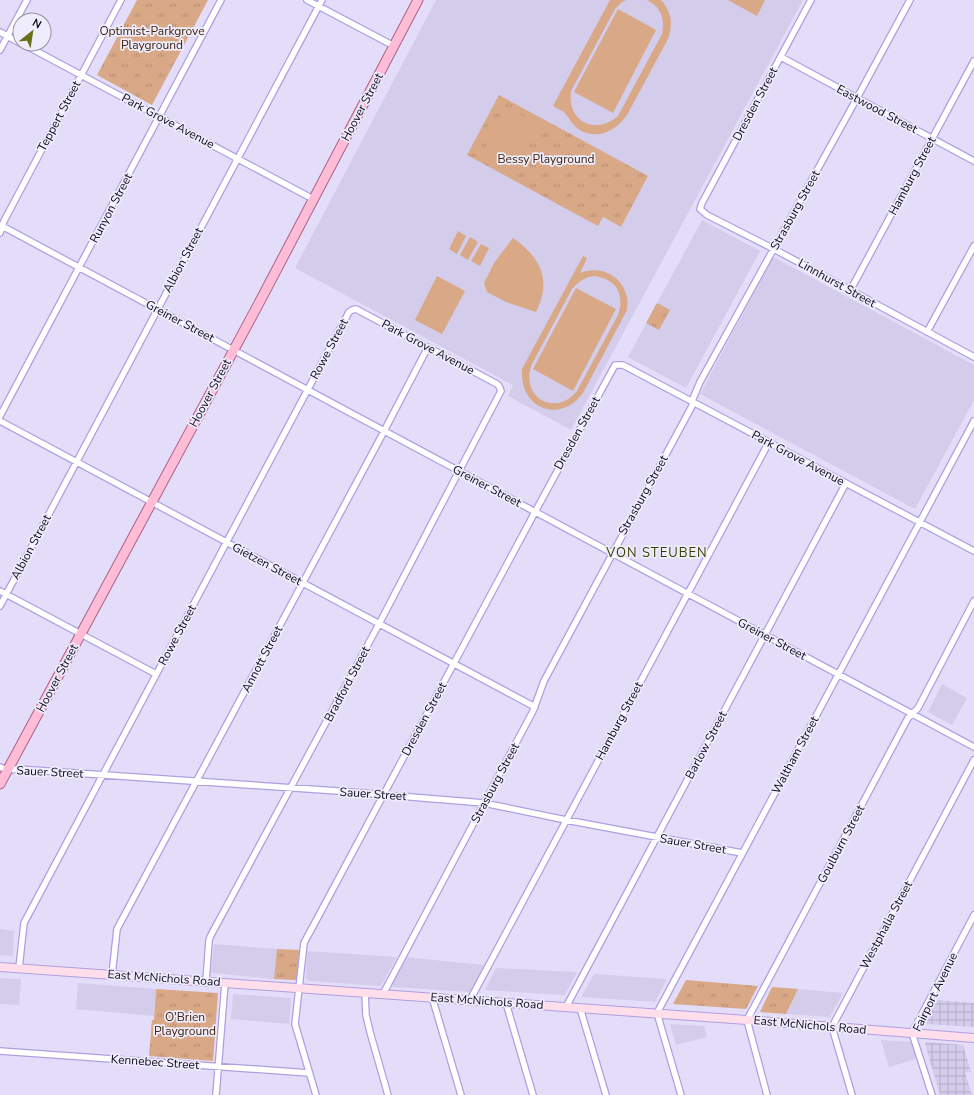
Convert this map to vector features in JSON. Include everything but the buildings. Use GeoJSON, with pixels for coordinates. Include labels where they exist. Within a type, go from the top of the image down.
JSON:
{"type":"FeatureCollection","features":[{"type":"Feature","properties":{"kind":"main road","name":"Hoover Street"},"geometry":{"type":"LineString","coordinates":[[0,784],[4,768],[81,634],[234,350],[418,0]]}},
{"type":"Feature","properties":{"kind":"street"},"geometry":{"type":"LineString","coordinates":[[0,50],[27,0]]}},
{"type":"Feature","properties":{"kind":"street","name":"Teppert Street"},"geometry":{"type":"LineString","coordinates":[[0,233],[1,226],[121,0]]}},
{"type":"Feature","properties":{"kind":"street","name":"Runyon Street"},"geometry":{"type":"LineString","coordinates":[[0,416],[221,0]]}},
{"type":"Feature","properties":{"kind":"street"},"geometry":{"type":"LineString","coordinates":[[307,0],[394,46]]}},
{"type":"Feature","properties":{"kind":"street","name":"Albion Street"},"geometry":{"type":"LineString","coordinates":[[0,606],[322,0]]}},
{"type":"Feature","properties":{"kind":"street","name":"Dresden Street"},"geometry":{"type":"LineString","coordinates":[[700,209],[811,0]]}},
{"type":"Feature","properties":{"kind":"street","name":"Strasburg Street"},"geometry":{"type":"LineString","coordinates":[[383,994],[535,707],[544,681],[612,552],[692,406],[692,401],[700,382],[858,98],[910,0]]}},
{"type":"Feature","properties":{"kind":"street"},"geometry":{"type":"LineString","coordinates":[[0,32],[12,39]]}},
{"type":"Feature","properties":{"kind":"street","name":"Park Grove Avenue"},"geometry":{"type":"LineString","coordinates":[[38,52],[313,199]]}},
{"type":"Feature","properties":{"kind":"street","name":"Eastwood Street"},"geometry":{"type":"LineString","coordinates":[[780,57],[974,161]]}},
{"type":"Feature","properties":{"kind":"street","name":"Hamburg Street"},"geometry":{"type":"LineString","coordinates":[[850,291],[974,61]]}},
{"type":"Feature","properties":{"kind":"street","name":"Linnhurst Street"},"geometry":{"type":"LineString","coordinates":[[700,209],[707,215],[774,249],[974,357]]}},
{"type":"Feature","properties":{"kind":"street","name":"Greiner Street"},"geometry":{"type":"LineString","coordinates":[[1,226],[974,747]]}},
{"type":"Feature","properties":{"kind":"street"},"geometry":{"type":"LineString","coordinates":[[927,332],[974,246]]}},
{"type":"Feature","properties":{"kind":"street","name":"Park Grove Avenue"},"geometry":{"type":"LineString","coordinates":[[354,309],[359,310],[497,384],[500,389]]}},
{"type":"Feature","properties":{"kind":"street","name":"Rowe Street"},"geometry":{"type":"LineString","coordinates":[[19,968],[24,923],[349,312],[354,309]]}},
{"type":"Feature","properties":{"kind":"street","name":"Annott Street"},"geometry":{"type":"LineString","coordinates":[[112,975],[117,929],[428,347]]}},
{"type":"Feature","properties":{"kind":"street","name":"Dresden Street"},"geometry":{"type":"LineString","coordinates":[[316,1095],[295,1024],[304,944],[613,368],[617,364],[623,364]]}},
{"type":"Feature","properties":{"kind":"street","name":"Park Grove Avenue"},"geometry":{"type":"LineString","coordinates":[[623,364],[974,551]]}},
{"type":"Feature","properties":{"kind":"street","name":"Bradford Street"},"geometry":{"type":"LineString","coordinates":[[206,981],[210,937],[379,624],[500,393],[500,389]]}},
{"type":"Feature","properties":{"kind":"street","name":"Gietzen Street"},"geometry":{"type":"LineString","coordinates":[[0,421],[535,707]]}},
{"type":"Feature","properties":{"kind":"street","name":"Waltham Street"},"geometry":{"type":"LineString","coordinates":[[657,1014],[974,421]]}},
{"type":"Feature","properties":{"kind":"street","name":"Hamburg Street"},"geometry":{"type":"LineString","coordinates":[[470,1000],[769,442]]}},
{"type":"Feature","properties":{"kind":"street","name":"Barlow Street"},"geometry":{"type":"LineString","coordinates":[[566,1007],[846,483]]}},
{"type":"Feature","properties":{"kind":"street"},"geometry":{"type":"LineString","coordinates":[[0,591],[156,674]]}},
{"type":"Feature","properties":{"kind":"street","name":"Goulburn Street"},"geometry":{"type":"LineString","coordinates":[[747,1020],[912,714],[918,708],[974,601]]}},
{"type":"Feature","properties":{"kind":"street","name":"Westphalia Street"},"geometry":{"type":"LineString","coordinates":[[832,1027],[974,760]]}},
{"type":"Feature","properties":{"kind":"street","name":"Sauer Street"},"geometry":{"type":"LineString","coordinates":[[4,768],[484,803],[742,853]]}},
{"type":"Feature","properties":{"kind":"street","name":"Fairport Avenue"},"geometry":{"type":"LineString","coordinates":[[932,1095],[912,1033],[974,915]]}},
{"type":"Feature","properties":{"kind":"street","name":"East McNichols Road"},"geometry":{"type":"LineString","coordinates":[[0,967],[747,1020],[974,1038]]}},
{"type":"Feature","properties":{"kind":"street"},"geometry":{"type":"LineString","coordinates":[[216,1095],[225,983]]}},
{"type":"Feature","properties":{"kind":"street"},"geometry":{"type":"LineString","coordinates":[[365,993],[366,1015],[388,1095]]}},
{"type":"Feature","properties":{"kind":"street"},"geometry":{"type":"LineString","coordinates":[[432,998],[461,1095]]}},
{"type":"Feature","properties":{"kind":"street"},"geometry":{"type":"LineString","coordinates":[[506,1003],[534,1095]]}},
{"type":"Feature","properties":{"kind":"street"},"geometry":{"type":"LineString","coordinates":[[580,1008],[606,1095]]}},
{"type":"Feature","properties":{"kind":"street"},"geometry":{"type":"LineString","coordinates":[[657,1014],[681,1095]]}},
{"type":"Feature","properties":{"kind":"street"},"geometry":{"type":"LineString","coordinates":[[747,1020],[768,1095]]}},
{"type":"Feature","properties":{"kind":"street"},"geometry":{"type":"LineString","coordinates":[[832,1027],[852,1095]]}},
{"type":"Feature","properties":{"kind":"street","name":"Kennebec Street"},"geometry":{"type":"LineString","coordinates":[[0,1051],[309,1073]]}},
{"type":"Feature","properties":{"kind":"shaded area"},"geometry":{"type":"Polygon","coordinates":[[[436,0],[803,0],[571,430],[508,396],[513,385],[295,268],[436,0]],[[648,176],[603,217],[621,227],[648,176]]]}},
{"type":"Feature","properties":{"kind":"shaded area"},"geometry":{"type":"Polygon","coordinates":[[[702,220],[760,251],[686,388],[628,357],[702,220]]]}},
{"type":"Feature","properties":{"kind":"shaded area"},"geometry":{"type":"Polygon","coordinates":[[[773,257],[974,365],[974,400],[915,509],[700,394],[773,257]]]}},
{"type":"Feature","properties":{"kind":"shaded area"},"geometry":{"type":"Polygon","coordinates":[[[942,684],[967,698],[952,725],[928,712],[942,684]]]}},
{"type":"Feature","properties":{"kind":"shaded area"},"geometry":{"type":"Polygon","coordinates":[[[0,929],[14,931],[13,956],[0,955],[0,929]]]}},
{"type":"Feature","properties":{"kind":"shaded area"},"geometry":{"type":"Polygon","coordinates":[[[214,944],[277,949],[274,979],[211,972],[214,944]]]}},
{"type":"Feature","properties":{"kind":"shaded area"},"geometry":{"type":"Polygon","coordinates":[[[307,951],[397,957],[381,986],[309,981],[306,978],[307,951]]]}},
{"type":"Feature","properties":{"kind":"shaded area"},"geometry":{"type":"Polygon","coordinates":[[[405,957],[484,965],[469,992],[394,987],[392,986],[392,982],[405,957]]]}},
{"type":"Feature","properties":{"kind":"shaded area"},"geometry":{"type":"Polygon","coordinates":[[[496,968],[577,972],[565,995],[485,990],[496,968]]]}},
{"type":"Feature","properties":{"kind":"shaded area"},"geometry":{"type":"Polygon","coordinates":[[[594,974],[667,979],[655,1002],[581,997],[594,974]]]}},
{"type":"Feature","properties":{"kind":"shaded area"},"geometry":{"type":"Polygon","coordinates":[[[0,978],[21,979],[19,1005],[0,1004],[0,978]]]}},
{"type":"Feature","properties":{"kind":"shaded area"},"geometry":{"type":"Polygon","coordinates":[[[78,983],[156,989],[154,1016],[76,1009],[78,983]]]}},
{"type":"Feature","properties":{"kind":"shaded area"},"geometry":{"type":"Polygon","coordinates":[[[798,989],[843,993],[830,1017],[786,1014],[798,989]]]}},
{"type":"Feature","properties":{"kind":"shaded area"},"geometry":{"type":"Polygon","coordinates":[[[233,994],[291,998],[289,1024],[231,1019],[233,994]]]}},
{"type":"Feature","properties":{"kind":"shaded area"},"geometry":{"type":"Polygon","coordinates":[[[937,1000],[974,1003],[974,1027],[925,1024],[937,1000]]]}},
{"type":"Feature","properties":{"kind":"shaded area"},"geometry":{"type":"Polygon","coordinates":[[[670,1024],[704,1026],[707,1037],[676,1045],[670,1024]]]}},
{"type":"Feature","properties":{"kind":"shaded area"},"geometry":{"type":"Polygon","coordinates":[[[881,1040],[911,1042],[916,1059],[889,1067],[881,1040]]]}},
{"type":"Feature","properties":{"kind":"shaded area"},"geometry":{"type":"Polygon","coordinates":[[[926,1042],[963,1045],[971,1072],[965,1072],[972,1095],[940,1095],[925,1044],[926,1042]]]}},
{"type":"Feature","properties":{"kind":"green space","name":"Optimist-Parkgrove Playground"},"geometry":{"type":"Polygon","coordinates":[[[137,0],[208,0],[152,105],[97,75],[137,0]]]}},
{"type":"Feature","properties":{"kind":"green space"},"geometry":{"type":"Polygon","coordinates":[[[610,0],[626,0],[615,9],[571,91],[573,110],[584,122],[592,125],[600,125],[609,122],[618,116],[662,34],[663,23],[661,14],[656,6],[647,0],[661,0],[669,14],[671,28],[668,39],[623,121],[612,130],[599,134],[592,134],[578,129],[564,112],[553,106],[610,0]]]}},
{"type":"Feature","properties":{"kind":"green space"},"geometry":{"type":"Polygon","coordinates":[[[728,0],[765,0],[757,16],[728,0]]]}},
{"type":"Feature","properties":{"kind":"green space"},"geometry":{"type":"Polygon","coordinates":[[[618,9],[656,30],[613,113],[574,92],[618,9]]]}},
{"type":"Feature","properties":{"kind":"green space","name":"Bessy Playground"},"geometry":{"type":"Polygon","coordinates":[[[499,95],[648,176],[621,227],[603,217],[598,226],[467,155],[499,95]]]}},
{"type":"Feature","properties":{"kind":"green space"},"geometry":{"type":"Polygon","coordinates":[[[507,107],[538,124],[512,173],[481,156],[507,107]]]}},
{"type":"Feature","properties":{"kind":"green space"},"geometry":{"type":"Polygon","coordinates":[[[458,231],[466,236],[457,254],[449,249],[458,231]]]}},
{"type":"Feature","properties":{"kind":"green space"},"geometry":{"type":"Polygon","coordinates":[[[470,237],[478,242],[468,260],[460,255],[470,237]]]}},
{"type":"Feature","properties":{"kind":"green space"},"geometry":{"type":"Polygon","coordinates":[[[513,238],[531,254],[541,270],[543,290],[536,312],[506,302],[487,292],[484,283],[494,263],[513,238]]]}},
{"type":"Feature","properties":{"kind":"green space"},"geometry":{"type":"Polygon","coordinates":[[[481,244],[489,248],[480,266],[471,261],[481,244]]]}},
{"type":"Feature","properties":{"kind":"green space"},"geometry":{"type":"Polygon","coordinates":[[[583,256],[587,258],[580,273],[595,270],[602,271],[615,278],[620,283],[627,297],[627,310],[583,393],[573,403],[563,408],[552,410],[542,408],[527,394],[523,383],[522,369],[583,256]],[[595,276],[585,278],[572,289],[532,364],[529,376],[530,386],[541,400],[550,403],[559,403],[568,399],[577,391],[618,315],[620,307],[620,294],[614,285],[603,278],[595,276]]]}},
{"type":"Feature","properties":{"kind":"green space"},"geometry":{"type":"Polygon","coordinates":[[[437,276],[465,291],[442,334],[415,320],[437,276]]]}},
{"type":"Feature","properties":{"kind":"green space"},"geometry":{"type":"Polygon","coordinates":[[[576,288],[616,309],[573,391],[533,369],[576,288]]]}},
{"type":"Feature","properties":{"kind":"green space"},"geometry":{"type":"Polygon","coordinates":[[[657,303],[670,310],[659,330],[646,323],[657,303]]]}},
{"type":"Feature","properties":{"kind":"green space"},"geometry":{"type":"Polygon","coordinates":[[[277,949],[300,950],[298,979],[274,979],[277,949]]]}},
{"type":"Feature","properties":{"kind":"green space"},"geometry":{"type":"Polygon","coordinates":[[[686,980],[758,986],[746,1009],[673,1004],[686,980]]]}},
{"type":"Feature","properties":{"kind":"green space"},"geometry":{"type":"Polygon","coordinates":[[[772,987],[798,989],[786,1014],[760,1012],[772,987]]]}},
{"type":"Feature","properties":{"kind":"green space","name":"O'Brien Playground"},"geometry":{"type":"Polygon","coordinates":[[[156,989],[218,993],[213,1061],[149,1056],[152,1020],[154,1020],[156,989]]]}},
{"type":"Feature","properties":{"kind":"district","name":"VON STEUBEN"},"geometry":{"type":"Point","coordinates":[657,552]}}]}
